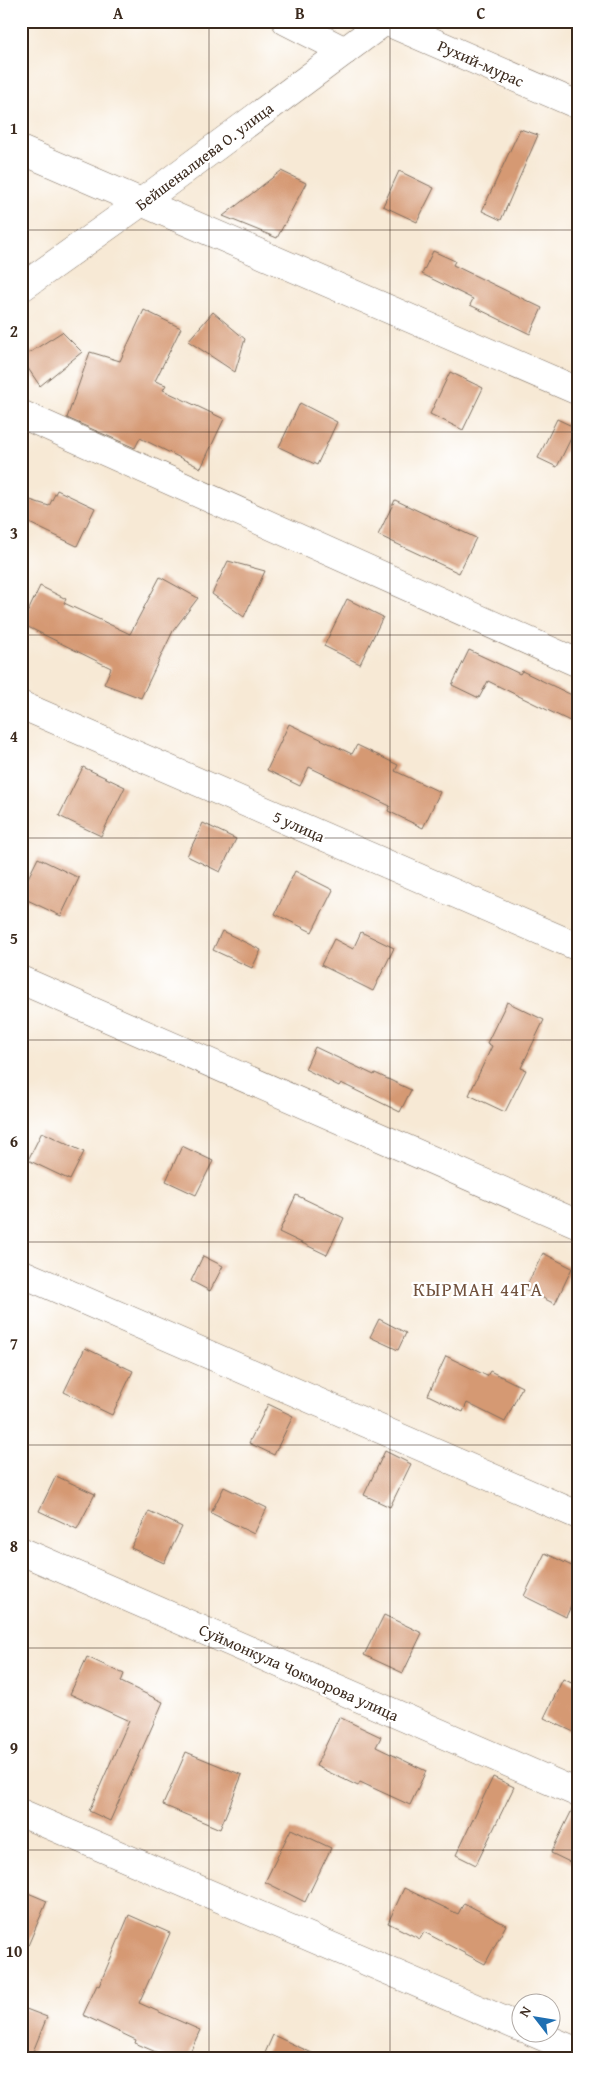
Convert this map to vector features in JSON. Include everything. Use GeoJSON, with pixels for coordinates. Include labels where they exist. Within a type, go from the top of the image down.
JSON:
{"type":"FeatureCollection","features":[{"type":"Feature","properties":{"kind":"street"},"geometry":{"type":"LineString","coordinates":[[286,21],[345,51]]}},
{"type":"Feature","properties":{"kind":"street","name":"Бейшеналиева О. улица"},"geometry":{"type":"LineString","coordinates":[[21,288],[144,201],[385,21]]}},
{"type":"Feature","properties":{"kind":"street","name":"Рухий-мурас"},"geometry":{"type":"LineString","coordinates":[[385,21],[578,105]]}},
{"type":"Feature","properties":{"kind":"street"},"geometry":{"type":"LineString","coordinates":[[21,150],[144,201],[578,391]]}},
{"type":"Feature","properties":{"kind":"street"},"geometry":{"type":"LineString","coordinates":[[21,414],[578,663]]}},
{"type":"Feature","properties":{"kind":"street","name":"5 улица"},"geometry":{"type":"LineString","coordinates":[[21,705],[578,947]]}},
{"type":"Feature","properties":{"kind":"street"},"geometry":{"type":"LineString","coordinates":[[21,980],[578,1224]]}},
{"type":"Feature","properties":{"kind":"street"},"geometry":{"type":"LineString","coordinates":[[21,1273],[578,1515]]}},
{"type":"Feature","properties":{"kind":"street","name":"Суймонкула Чокморова улица"},"geometry":{"type":"LineString","coordinates":[[21,1551],[578,1793]]}},
{"type":"Feature","properties":{"kind":"street"},"geometry":{"type":"LineString","coordinates":[[21,1813],[512,2024]]}},
{"type":"Feature","properties":{"kind":"street"},"geometry":{"type":"LineString","coordinates":[[555,2042],[578,2052]]}},
{"type":"Feature","properties":{"kind":"building"},"geometry":{"type":"Polygon","coordinates":[[[520,129],[538,135],[501,220],[482,211],[520,129]]]}},
{"type":"Feature","properties":{"kind":"building"},"geometry":{"type":"Polygon","coordinates":[[[281,171],[306,183],[277,238],[223,216],[281,171]]]}},
{"type":"Feature","properties":{"kind":"building"},"geometry":{"type":"Polygon","coordinates":[[[399,171],[434,188],[417,222],[383,206],[399,171]]]}},
{"type":"Feature","properties":{"kind":"building"},"geometry":{"type":"Polygon","coordinates":[[[433,251],[455,261],[453,265],[542,308],[530,334],[470,305],[473,299],[422,274],[433,251]]]}},
{"type":"Feature","properties":{"kind":"building"},"geometry":{"type":"Polygon","coordinates":[[[144,310],[181,328],[155,381],[166,385],[163,390],[224,419],[201,468],[140,438],[135,448],[67,418],[90,352],[120,361],[144,310]]]}},
{"type":"Feature","properties":{"kind":"building"},"geometry":{"type":"Polygon","coordinates":[[[213,312],[245,339],[235,372],[188,341],[213,312]]]}},
{"type":"Feature","properties":{"kind":"building"},"geometry":{"type":"Polygon","coordinates":[[[62,332],[82,352],[40,386],[21,358],[62,332]]]}},
{"type":"Feature","properties":{"kind":"building"},"geometry":{"type":"Polygon","coordinates":[[[450,372],[483,388],[463,430],[430,414],[450,372]]]}},
{"type":"Feature","properties":{"kind":"building"},"geometry":{"type":"Polygon","coordinates":[[[300,403],[337,422],[317,465],[279,447],[300,403]]]}},
{"type":"Feature","properties":{"kind":"building"},"geometry":{"type":"Polygon","coordinates":[[[557,419],[576,428],[557,467],[538,458],[557,419]]]}},
{"type":"Feature","properties":{"kind":"building"},"geometry":{"type":"Polygon","coordinates":[[[57,490],[95,508],[77,546],[21,519],[21,497],[49,506],[57,490]]]}},
{"type":"Feature","properties":{"kind":"building"},"geometry":{"type":"Polygon","coordinates":[[[395,500],[476,538],[459,573],[378,535],[395,500]]]}},
{"type":"Feature","properties":{"kind":"building"},"geometry":{"type":"Polygon","coordinates":[[[228,561],[265,571],[244,617],[212,594],[228,561]]]}},
{"type":"Feature","properties":{"kind":"building"},"geometry":{"type":"Polygon","coordinates":[[[160,577],[198,598],[173,631],[141,698],[104,684],[111,668],[22,624],[40,586],[66,599],[64,603],[130,634],[160,577]]]}},
{"type":"Feature","properties":{"kind":"building"},"geometry":{"type":"Polygon","coordinates":[[[347,599],[383,617],[360,664],[324,646],[347,599]]]}},
{"type":"Feature","properties":{"kind":"building"},"geometry":{"type":"Polygon","coordinates":[[[469,650],[520,674],[522,671],[578,698],[578,725],[488,681],[479,698],[452,685],[469,650]]]}},
{"type":"Feature","properties":{"kind":"building"},"geometry":{"type":"Polygon","coordinates":[[[289,724],[352,754],[357,745],[398,765],[395,771],[440,792],[423,828],[388,811],[390,806],[309,767],[300,786],[267,770],[289,724]]]}},
{"type":"Feature","properties":{"kind":"building"},"geometry":{"type":"Polygon","coordinates":[[[83,767],[125,787],[101,836],[59,816],[83,767]]]}},
{"type":"Feature","properties":{"kind":"building"},"geometry":{"type":"Polygon","coordinates":[[[203,823],[236,839],[220,872],[187,856],[203,823]]]}},
{"type":"Feature","properties":{"kind":"building"},"geometry":{"type":"Polygon","coordinates":[[[38,858],[79,878],[61,916],[21,897],[21,892],[38,858]]]}},
{"type":"Feature","properties":{"kind":"building"},"geometry":{"type":"Polygon","coordinates":[[[295,871],[333,890],[312,932],[275,914],[295,871]]]}},
{"type":"Feature","properties":{"kind":"building"},"geometry":{"type":"Polygon","coordinates":[[[222,931],[261,950],[252,968],[213,950],[222,931]]]}},
{"type":"Feature","properties":{"kind":"building"},"geometry":{"type":"Polygon","coordinates":[[[361,932],[394,948],[373,991],[321,965],[334,939],[353,949],[361,932]]]}},
{"type":"Feature","properties":{"kind":"building"},"geometry":{"type":"Polygon","coordinates":[[[507,1002],[544,1020],[521,1068],[526,1070],[505,1112],[469,1095],[492,1046],[487,1043],[507,1002]]]}},
{"type":"Feature","properties":{"kind":"building"},"geometry":{"type":"Polygon","coordinates":[[[315,1047],[411,1090],[400,1112],[341,1083],[339,1086],[305,1069],[315,1047]]]}},
{"type":"Feature","properties":{"kind":"building"},"geometry":{"type":"Polygon","coordinates":[[[42,1132],[84,1152],[70,1180],[28,1160],[42,1132]]]}},
{"type":"Feature","properties":{"kind":"building"},"geometry":{"type":"Polygon","coordinates":[[[182,1146],[213,1161],[196,1195],[166,1181],[182,1146]]]}},
{"type":"Feature","properties":{"kind":"building"},"geometry":{"type":"Polygon","coordinates":[[[296,1195],[344,1218],[327,1255],[279,1232],[296,1195]]]}},
{"type":"Feature","properties":{"kind":"building"},"geometry":{"type":"Polygon","coordinates":[[[543,1253],[572,1268],[555,1304],[525,1289],[543,1253]]]}},
{"type":"Feature","properties":{"kind":"building"},"geometry":{"type":"Polygon","coordinates":[[[203,1256],[223,1266],[210,1291],[191,1281],[203,1256]]]}},
{"type":"Feature","properties":{"kind":"building"},"geometry":{"type":"Polygon","coordinates":[[[379,1319],[406,1333],[398,1350],[370,1337],[379,1319]]]}},
{"type":"Feature","properties":{"kind":"building"},"geometry":{"type":"Polygon","coordinates":[[[85,1348],[133,1371],[112,1415],[64,1392],[85,1348]]]}},
{"type":"Feature","properties":{"kind":"building"},"geometry":{"type":"Polygon","coordinates":[[[446,1356],[487,1376],[490,1371],[522,1387],[505,1422],[467,1403],[463,1412],[428,1395],[446,1356]]]}},
{"type":"Feature","properties":{"kind":"building"},"geometry":{"type":"Polygon","coordinates":[[[268,1404],[293,1416],[274,1455],[249,1443],[268,1404]]]}},
{"type":"Feature","properties":{"kind":"building"},"geometry":{"type":"Polygon","coordinates":[[[385,1451],[411,1464],[390,1507],[364,1495],[385,1451]]]}},
{"type":"Feature","properties":{"kind":"building"},"geometry":{"type":"Polygon","coordinates":[[[56,1476],[95,1494],[77,1529],[39,1511],[56,1476]]]}},
{"type":"Feature","properties":{"kind":"building"},"geometry":{"type":"Polygon","coordinates":[[[224,1487],[267,1508],[254,1534],[211,1513],[224,1487]]]}},
{"type":"Feature","properties":{"kind":"building"},"geometry":{"type":"Polygon","coordinates":[[[149,1511],[182,1527],[164,1563],[131,1548],[149,1511]]]}},
{"type":"Feature","properties":{"kind":"building"},"geometry":{"type":"Polygon","coordinates":[[[545,1553],[578,1569],[578,1591],[566,1617],[524,1596],[545,1553]]]}},
{"type":"Feature","properties":{"kind":"building"},"geometry":{"type":"Polygon","coordinates":[[[384,1615],[422,1633],[403,1673],[364,1655],[384,1615]]]}},
{"type":"Feature","properties":{"kind":"building"},"geometry":{"type":"Polygon","coordinates":[[[87,1657],[124,1674],[121,1682],[163,1702],[110,1821],[89,1811],[129,1721],[70,1694],[87,1657]]]}},
{"type":"Feature","properties":{"kind":"building"},"geometry":{"type":"Polygon","coordinates":[[[563,1679],[578,1686],[578,1734],[544,1718],[563,1679]]]}},
{"type":"Feature","properties":{"kind":"building"},"geometry":{"type":"Polygon","coordinates":[[[339,1717],[381,1737],[376,1747],[426,1771],[410,1805],[360,1782],[358,1786],[316,1766],[339,1717]]]}},
{"type":"Feature","properties":{"kind":"building"},"geometry":{"type":"Polygon","coordinates":[[[186,1752],[242,1775],[220,1829],[163,1805],[186,1752]]]}},
{"type":"Feature","properties":{"kind":"building"},"geometry":{"type":"Polygon","coordinates":[[[493,1777],[514,1787],[476,1865],[456,1855],[493,1777]]]}},
{"type":"Feature","properties":{"kind":"building"},"geometry":{"type":"Polygon","coordinates":[[[573,1808],[578,1808],[578,1866],[551,1853],[573,1808]]]}},
{"type":"Feature","properties":{"kind":"building"},"geometry":{"type":"Polygon","coordinates":[[[291,1829],[331,1848],[305,1902],[265,1882],[291,1829]]]}},
{"type":"Feature","properties":{"kind":"building"},"geometry":{"type":"Polygon","coordinates":[[[404,1888],[458,1914],[464,1903],[506,1925],[485,1964],[424,1932],[420,1939],[388,1923],[404,1888]]]}},
{"type":"Feature","properties":{"kind":"building"},"geometry":{"type":"Polygon","coordinates":[[[21,1890],[47,1901],[21,1962],[21,1890]]]}},
{"type":"Feature","properties":{"kind":"building"},"geometry":{"type":"Polygon","coordinates":[[[129,1915],[170,1933],[139,2003],[200,2030],[187,2059],[172,2059],[135,2043],[136,2040],[83,2015],[97,1985],[99,1986],[129,1915]]]}},
{"type":"Feature","properties":{"kind":"building"},"geometry":{"type":"Polygon","coordinates":[[[21,2007],[47,2017],[30,2059],[21,2059],[21,2007]]]}},
{"type":"Feature","properties":{"kind":"building"},"geometry":{"type":"Polygon","coordinates":[[[273,2035],[325,2059],[277,2059],[265,2053],[273,2035]]]}},
{"type":"Feature","properties":{"kind":"district","name":"КЫРМАН 44ГА"},"geometry":{"type":"Point","coordinates":[478,1289]}}]}
